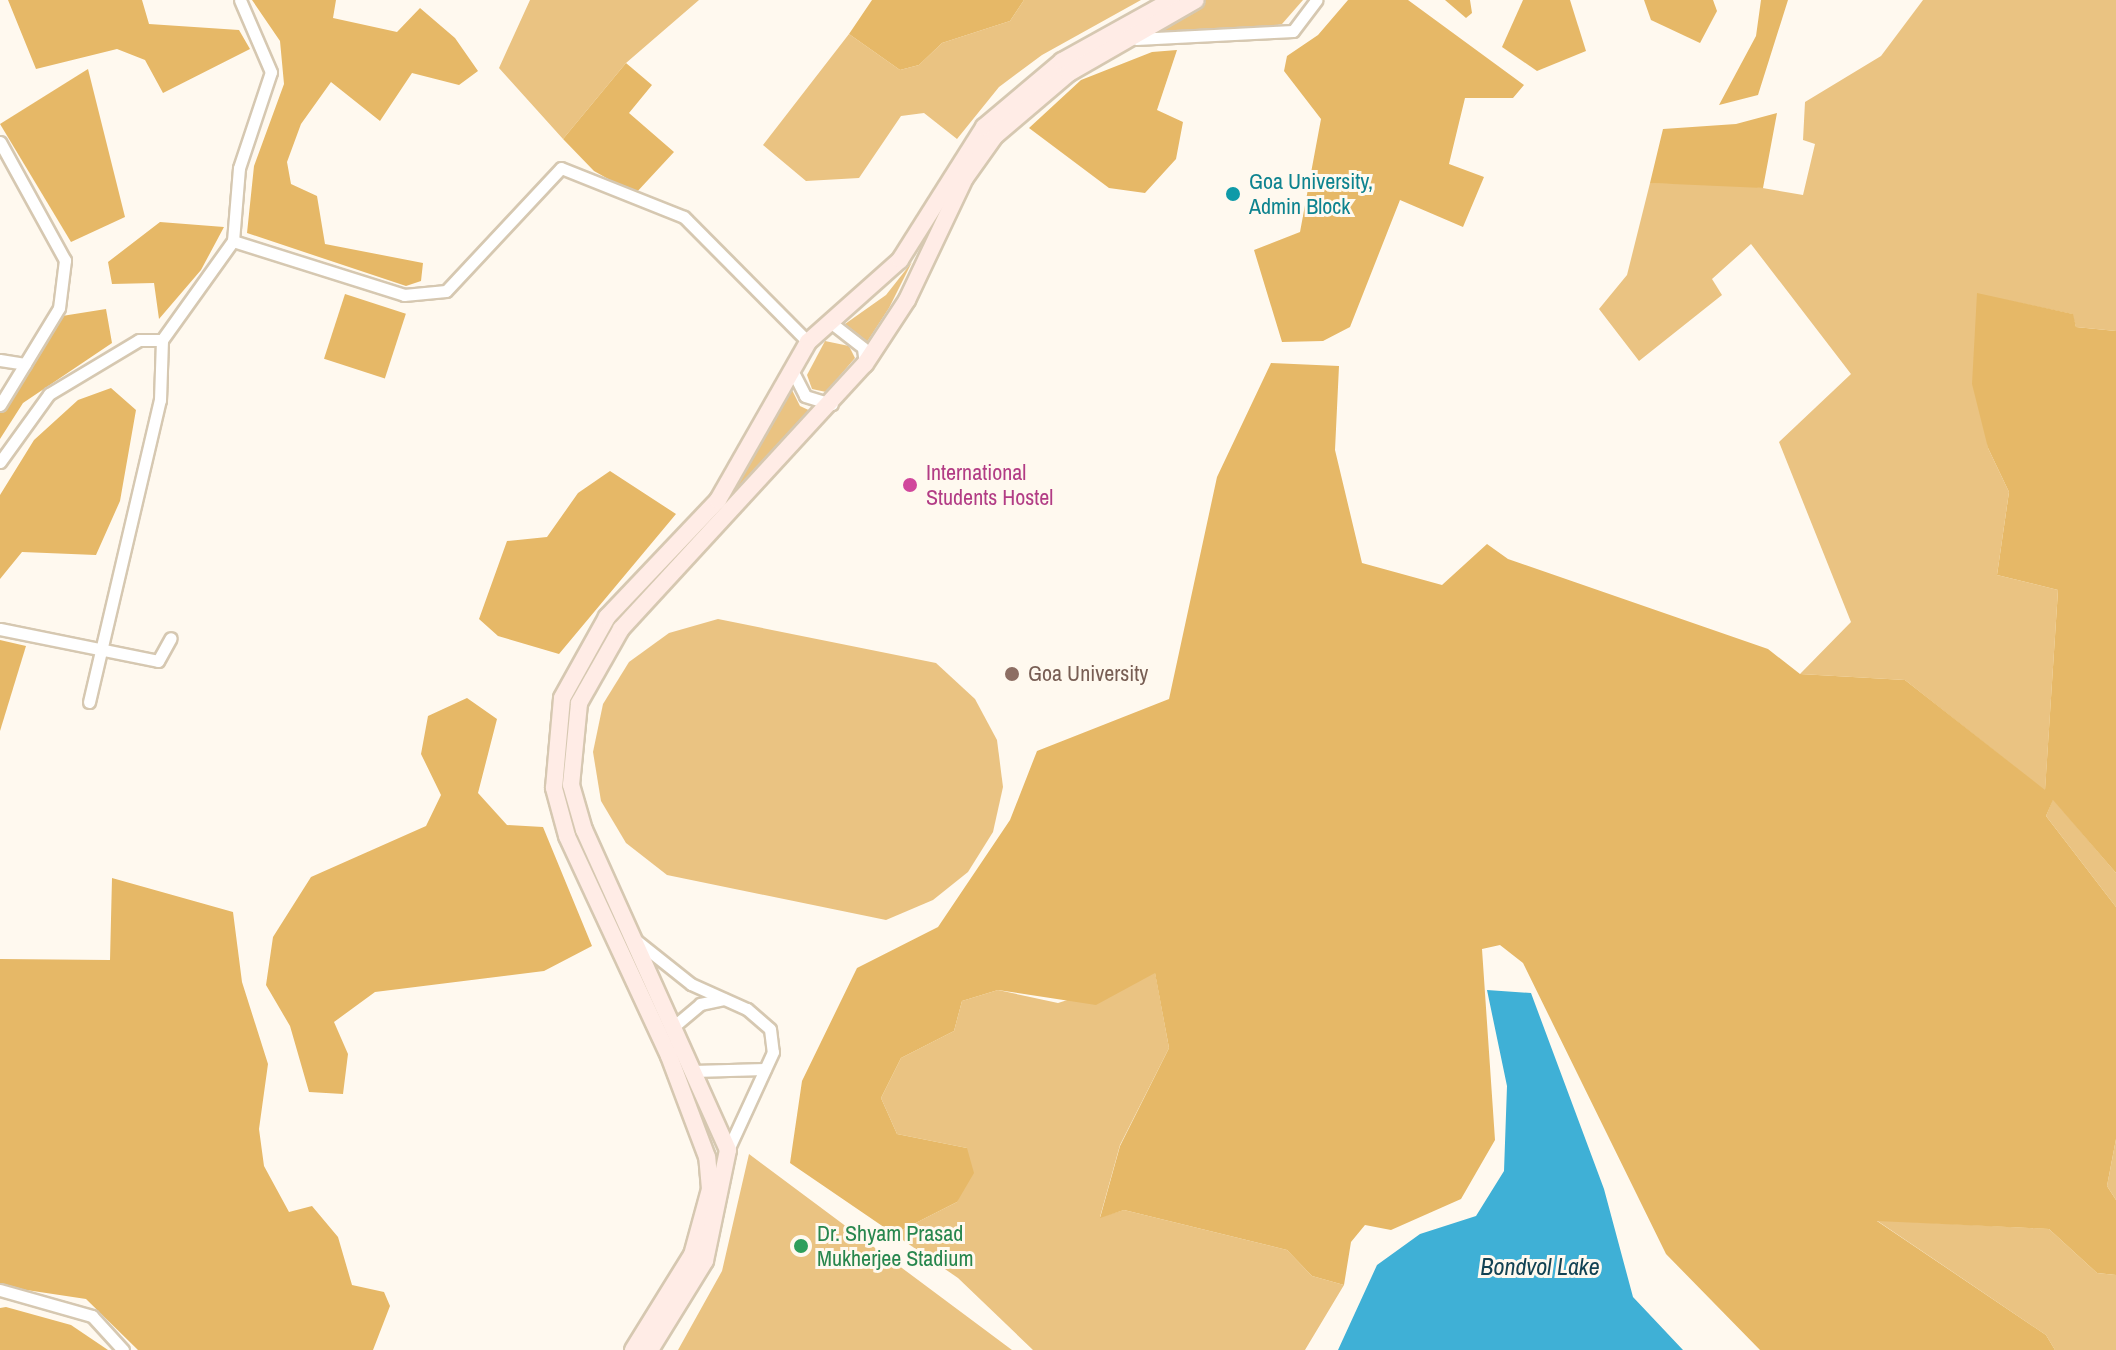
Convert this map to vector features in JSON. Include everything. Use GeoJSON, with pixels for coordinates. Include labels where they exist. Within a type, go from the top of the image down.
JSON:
{"type":"FeatureCollection","features":[{"type":"Feature","properties":{"kind":"main road"},"geometry":{"type":"LineString","coordinates":[[641,1349],[705,1261],[728,1150],[673,1027],[567,836],[554,788],[562,698],[607,617],[718,500],[808,342],[834,325],[900,260],[953,170],[1006,103],[1062,61],[1172,0]]}},
{"type":"Feature","properties":{"kind":"main road"},"geometry":{"type":"LineString","coordinates":[[641,1349],[692,1255],[710,1189],[696,1121],[571,785],[579,703],[621,629],[833,404],[865,364],[907,300],[965,178],[995,136],[1045,89],[1136,39],[1196,0]]}},
{"type":"Feature","properties":{"kind":"main road"},"geometry":{"type":"LineString","coordinates":[[795,376],[798,357]]}},
{"type":"Feature","properties":{"kind":"street"},"geometry":{"type":"LineString","coordinates":[[89,702],[160,400],[162,340],[233,241],[239,168],[271,72],[240,0]]}},
{"type":"Feature","properties":{"kind":"street"},"geometry":{"type":"LineString","coordinates":[[1136,39],[1293,31],[1316,0]]}},
{"type":"Feature","properties":{"kind":"street"},"geometry":{"type":"LineString","coordinates":[[0,142],[65,260],[59,308],[0,405]]}},
{"type":"Feature","properties":{"kind":"street"},"geometry":{"type":"LineString","coordinates":[[233,241],[404,295],[446,291],[561,168],[684,217],[808,342]]}},
{"type":"Feature","properties":{"kind":"street"},"geometry":{"type":"LineString","coordinates":[[834,325],[863,348],[865,364]]}},
{"type":"Feature","properties":{"kind":"street"},"geometry":{"type":"LineString","coordinates":[[0,462],[49,394],[139,340],[162,340]]}},
{"type":"Feature","properties":{"kind":"street"},"geometry":{"type":"LineString","coordinates":[[0,360],[25,364]]}},
{"type":"Feature","properties":{"kind":"street"},"geometry":{"type":"LineString","coordinates":[[795,376],[805,396],[833,404]]}},
{"type":"Feature","properties":{"kind":"street"},"geometry":{"type":"LineString","coordinates":[[0,629],[158,661],[171,638]]}},
{"type":"Feature","properties":{"kind":"street"},"geometry":{"type":"LineString","coordinates":[[628,943],[691,984],[724,999],[770,1029],[765,1069],[728,1150]]}},
{"type":"Feature","properties":{"kind":"street"},"geometry":{"type":"LineString","coordinates":[[673,1027],[700,1004],[724,999]]}},
{"type":"Feature","properties":{"kind":"street"},"geometry":{"type":"LineString","coordinates":[[693,1071],[765,1069]]}},
{"type":"Feature","properties":{"kind":"street"},"geometry":{"type":"LineString","coordinates":[[0,1290],[61,1302],[92,1316],[123,1350]]}},
{"type":"Feature","properties":{"kind":"shaded area"},"geometry":{"type":"Polygon","coordinates":[[[8,0],[142,0],[149,24],[239,30],[250,49],[163,93],[145,60],[117,49],[36,69],[8,0]]]}},
{"type":"Feature","properties":{"kind":"shaded area"},"geometry":{"type":"Polygon","coordinates":[[[252,0],[336,0],[333,18],[397,32],[420,8],[455,38],[478,71],[459,85],[412,73],[380,121],[331,82],[301,124],[287,162],[291,184],[317,196],[325,244],[423,263],[421,281],[406,286],[247,233],[254,166],[284,84],[280,41],[252,0]]]}},
{"type":"Feature","properties":{"kind":"shaded area"},"geometry":{"type":"Polygon","coordinates":[[[530,0],[699,0],[626,63],[563,139],[499,68],[530,0]]]}},
{"type":"Feature","properties":{"kind":"shaded area"},"geometry":{"type":"Polygon","coordinates":[[[872,0],[1024,0],[1010,21],[942,43],[919,65],[900,70],[849,34],[872,0]]]}},
{"type":"Feature","properties":{"kind":"shaded area"},"geometry":{"type":"Polygon","coordinates":[[[1024,0],[1141,0],[1042,55],[999,87],[957,139],[924,113],[901,116],[859,178],[806,181],[763,145],[849,34],[900,70],[919,65],[942,43],[1010,21],[1024,0]]]}},
{"type":"Feature","properties":{"kind":"shaded area"},"geometry":{"type":"Polygon","coordinates":[[[1202,0],[1303,0],[1282,24],[1256,30],[1160,32],[1202,0]]]}},
{"type":"Feature","properties":{"kind":"shaded area"},"geometry":{"type":"Polygon","coordinates":[[[1348,0],[1408,0],[1524,85],[1513,98],[1465,98],[1449,164],[1484,177],[1463,227],[1400,200],[1350,327],[1323,341],[1282,342],[1254,250],[1300,232],[1321,119],[1284,71],[1287,56],[1318,35],[1348,0]]]}},
{"type":"Feature","properties":{"kind":"shaded area"},"geometry":{"type":"Polygon","coordinates":[[[1445,0],[1470,0],[1472,13],[1466,18],[1445,0]]]}},
{"type":"Feature","properties":{"kind":"shaded area"},"geometry":{"type":"Polygon","coordinates":[[[1523,0],[1570,0],[1586,51],[1537,71],[1502,47],[1523,0]]]}},
{"type":"Feature","properties":{"kind":"shaded area"},"geometry":{"type":"Polygon","coordinates":[[[1644,0],[1713,0],[1717,11],[1700,43],[1651,20],[1644,0]]]}},
{"type":"Feature","properties":{"kind":"shaded area"},"geometry":{"type":"Polygon","coordinates":[[[1761,0],[1788,0],[1758,95],[1719,105],[1756,36],[1761,0]]]}},
{"type":"Feature","properties":{"kind":"shaded area"},"geometry":{"type":"Polygon","coordinates":[[[1923,0],[2116,0],[2116,331],[2076,327],[2072,314],[1977,294],[1988,448],[2009,492],[1997,575],[2058,590],[2045,791],[1905,680],[1800,674],[1851,622],[1779,442],[1851,374],[1751,244],[1712,279],[1722,295],[1639,361],[1599,309],[1627,275],[1650,183],[1739,184],[1803,195],[1815,144],[1803,140],[1805,102],[1881,56],[1923,0]]]}},
{"type":"Feature","properties":{"kind":"shaded area"},"geometry":{"type":"Polygon","coordinates":[[[1177,50],[1157,110],[1183,122],[1176,159],[1145,193],[1109,188],[1029,128],[1081,80],[1152,52],[1177,50]]]}},
{"type":"Feature","properties":{"kind":"shaded area"},"geometry":{"type":"Polygon","coordinates":[[[626,63],[652,85],[629,113],[674,152],[635,194],[594,171],[563,139],[626,63]]]}},
{"type":"Feature","properties":{"kind":"shaded area"},"geometry":{"type":"Polygon","coordinates":[[[88,69],[125,217],[71,242],[0,124],[88,69]]]}},
{"type":"Feature","properties":{"kind":"shaded area"},"geometry":{"type":"Polygon","coordinates":[[[1777,113],[1763,188],[1650,183],[1663,129],[1736,124],[1777,113]]]}},
{"type":"Feature","properties":{"kind":"shaded area"},"geometry":{"type":"Polygon","coordinates":[[[160,222],[224,227],[201,270],[159,319],[154,283],[112,284],[108,262],[160,222]]]}},
{"type":"Feature","properties":{"kind":"shaded area"},"geometry":{"type":"Polygon","coordinates":[[[912,262],[889,308],[865,345],[845,324],[886,295],[912,262]]]}},
{"type":"Feature","properties":{"kind":"shaded area"},"geometry":{"type":"Polygon","coordinates":[[[1977,293],[2073,314],[2076,327],[2116,331],[2116,873],[2053,800],[2046,816],[2116,907],[2116,1139],[2107,1186],[2116,1200],[2116,1275],[2097,1273],[2049,1229],[1877,1221],[2046,1335],[2055,1350],[1760,1350],[1666,1254],[1523,963],[1500,945],[1482,949],[1495,1140],[1461,1199],[1391,1230],[1365,1225],[1351,1242],[1344,1285],[1312,1276],[1287,1250],[1124,1210],[1100,1218],[1120,1146],[1169,1048],[1155,973],[1096,1005],[998,990],[962,1001],[954,1031],[901,1058],[881,1098],[897,1134],[967,1148],[974,1173],[957,1202],[894,1234],[790,1163],[802,1081],[857,968],[938,927],[1010,820],[1037,751],[1169,699],[1217,477],[1271,363],[1339,366],[1335,450],[1362,563],[1442,585],[1487,544],[1508,559],[1768,649],[1800,674],[1905,680],[2045,790],[2058,590],[1997,575],[2009,492],[1988,448],[1972,384],[1977,293]]]}},
{"type":"Feature","properties":{"kind":"shaded area"},"geometry":{"type":"Polygon","coordinates":[[[345,294],[406,314],[385,378],[324,359],[345,294]]]}},
{"type":"Feature","properties":{"kind":"shaded area"},"geometry":{"type":"Polygon","coordinates":[[[106,309],[112,343],[23,403],[0,439],[0,410],[62,316],[106,309]]]}},
{"type":"Feature","properties":{"kind":"shaded area"},"geometry":{"type":"Polygon","coordinates":[[[825,341],[849,346],[855,358],[826,392],[812,389],[807,375],[825,341]]]}},
{"type":"Feature","properties":{"kind":"shaded area"},"geometry":{"type":"Polygon","coordinates":[[[789,384],[800,406],[817,414],[706,522],[745,473],[789,384]]]}},
{"type":"Feature","properties":{"kind":"shaded area"},"geometry":{"type":"Polygon","coordinates":[[[111,388],[136,410],[120,501],[96,555],[22,552],[0,579],[0,495],[34,440],[78,400],[111,388]]]}},
{"type":"Feature","properties":{"kind":"shaded area"},"geometry":{"type":"Polygon","coordinates":[[[610,471],[676,514],[559,654],[498,636],[479,619],[507,541],[547,537],[578,493],[610,471]]]}},
{"type":"Feature","properties":{"kind":"shaded area"},"geometry":{"type":"Polygon","coordinates":[[[718,619],[936,663],[975,699],[997,740],[1003,787],[993,832],[968,872],[933,900],[886,920],[667,875],[626,843],[601,801],[593,752],[603,704],[629,662],[669,633],[718,619]]]}},
{"type":"Feature","properties":{"kind":"shaded area"},"geometry":{"type":"Polygon","coordinates":[[[0,640],[26,646],[0,731],[0,640]]]}},
{"type":"Feature","properties":{"kind":"shaded area"},"geometry":{"type":"Polygon","coordinates":[[[467,698],[497,719],[478,793],[507,825],[543,827],[592,946],[544,971],[375,992],[334,1022],[348,1054],[343,1094],[309,1092],[290,1026],[266,985],[273,937],[311,877],[426,826],[441,795],[421,754],[428,716],[467,698]]]}},
{"type":"Feature","properties":{"kind":"shaded area"},"geometry":{"type":"Polygon","coordinates":[[[2053,799],[2116,873],[2116,907],[2046,816],[2053,799]]]}},
{"type":"Feature","properties":{"kind":"shaded area"},"geometry":{"type":"Polygon","coordinates":[[[112,878],[233,912],[242,982],[268,1064],[259,1129],[264,1166],[289,1212],[312,1206],[338,1237],[352,1285],[384,1292],[390,1306],[373,1350],[138,1350],[86,1299],[0,1286],[0,959],[110,960],[112,878]]]}},
{"type":"Feature","properties":{"kind":"shaded area"},"geometry":{"type":"Polygon","coordinates":[[[1155,972],[1169,1048],[1120,1145],[1100,1217],[1124,1210],[1287,1250],[1312,1276],[1344,1285],[1305,1350],[1033,1350],[958,1278],[894,1234],[957,1202],[967,1148],[897,1134],[881,1098],[901,1058],[954,1031],[962,1001],[998,990],[1058,1003],[1155,972]]]}},
{"type":"Feature","properties":{"kind":"shaded area"},"geometry":{"type":"Polygon","coordinates":[[[2116,1139],[2116,1200],[2107,1186],[2116,1139]]]}},
{"type":"Feature","properties":{"kind":"shaded area","name":"Dr. Shyam Prasad Mukherjee Stadium"},"geometry":{"type":"Polygon","coordinates":[[[749,1154],[1012,1350],[678,1350],[722,1271],[749,1154]]]}},
{"type":"Feature","properties":{"kind":"shaded area"},"geometry":{"type":"Polygon","coordinates":[[[1876,1220],[2049,1229],[2097,1273],[2116,1275],[2116,1350],[2055,1350],[2046,1335],[1876,1220]]]}},
{"type":"Feature","properties":{"kind":"shaded area"},"geometry":{"type":"Polygon","coordinates":[[[0,1308],[71,1325],[108,1350],[0,1350],[0,1308]]]}},
{"type":"Feature","properties":{"kind":"water","name":"Bondvol Lake"},"geometry":{"type":"Polygon","coordinates":[[[1487,990],[1531,993],[1604,1189],[1633,1297],[1683,1350],[1338,1350],[1377,1265],[1420,1234],[1476,1216],[1504,1171],[1507,1086],[1487,990]]]}},
{"type":"Feature","properties":{"kind":"place","name":"Goa University, Admin Block"},"geometry":{"type":"Point","coordinates":[1233,194]}},
{"type":"Feature","properties":{"kind":"place","name":"International Students Hostel"},"geometry":{"type":"Point","coordinates":[910,485]}},
{"type":"Feature","properties":{"kind":"place","name":"Goa University"},"geometry":{"type":"Point","coordinates":[1012,674]}},
{"type":"Feature","properties":{"kind":"place","name":"Dr. Shyam Prasad Mukherjee Stadium"},"geometry":{"type":"Point","coordinates":[801,1246]}}]}
